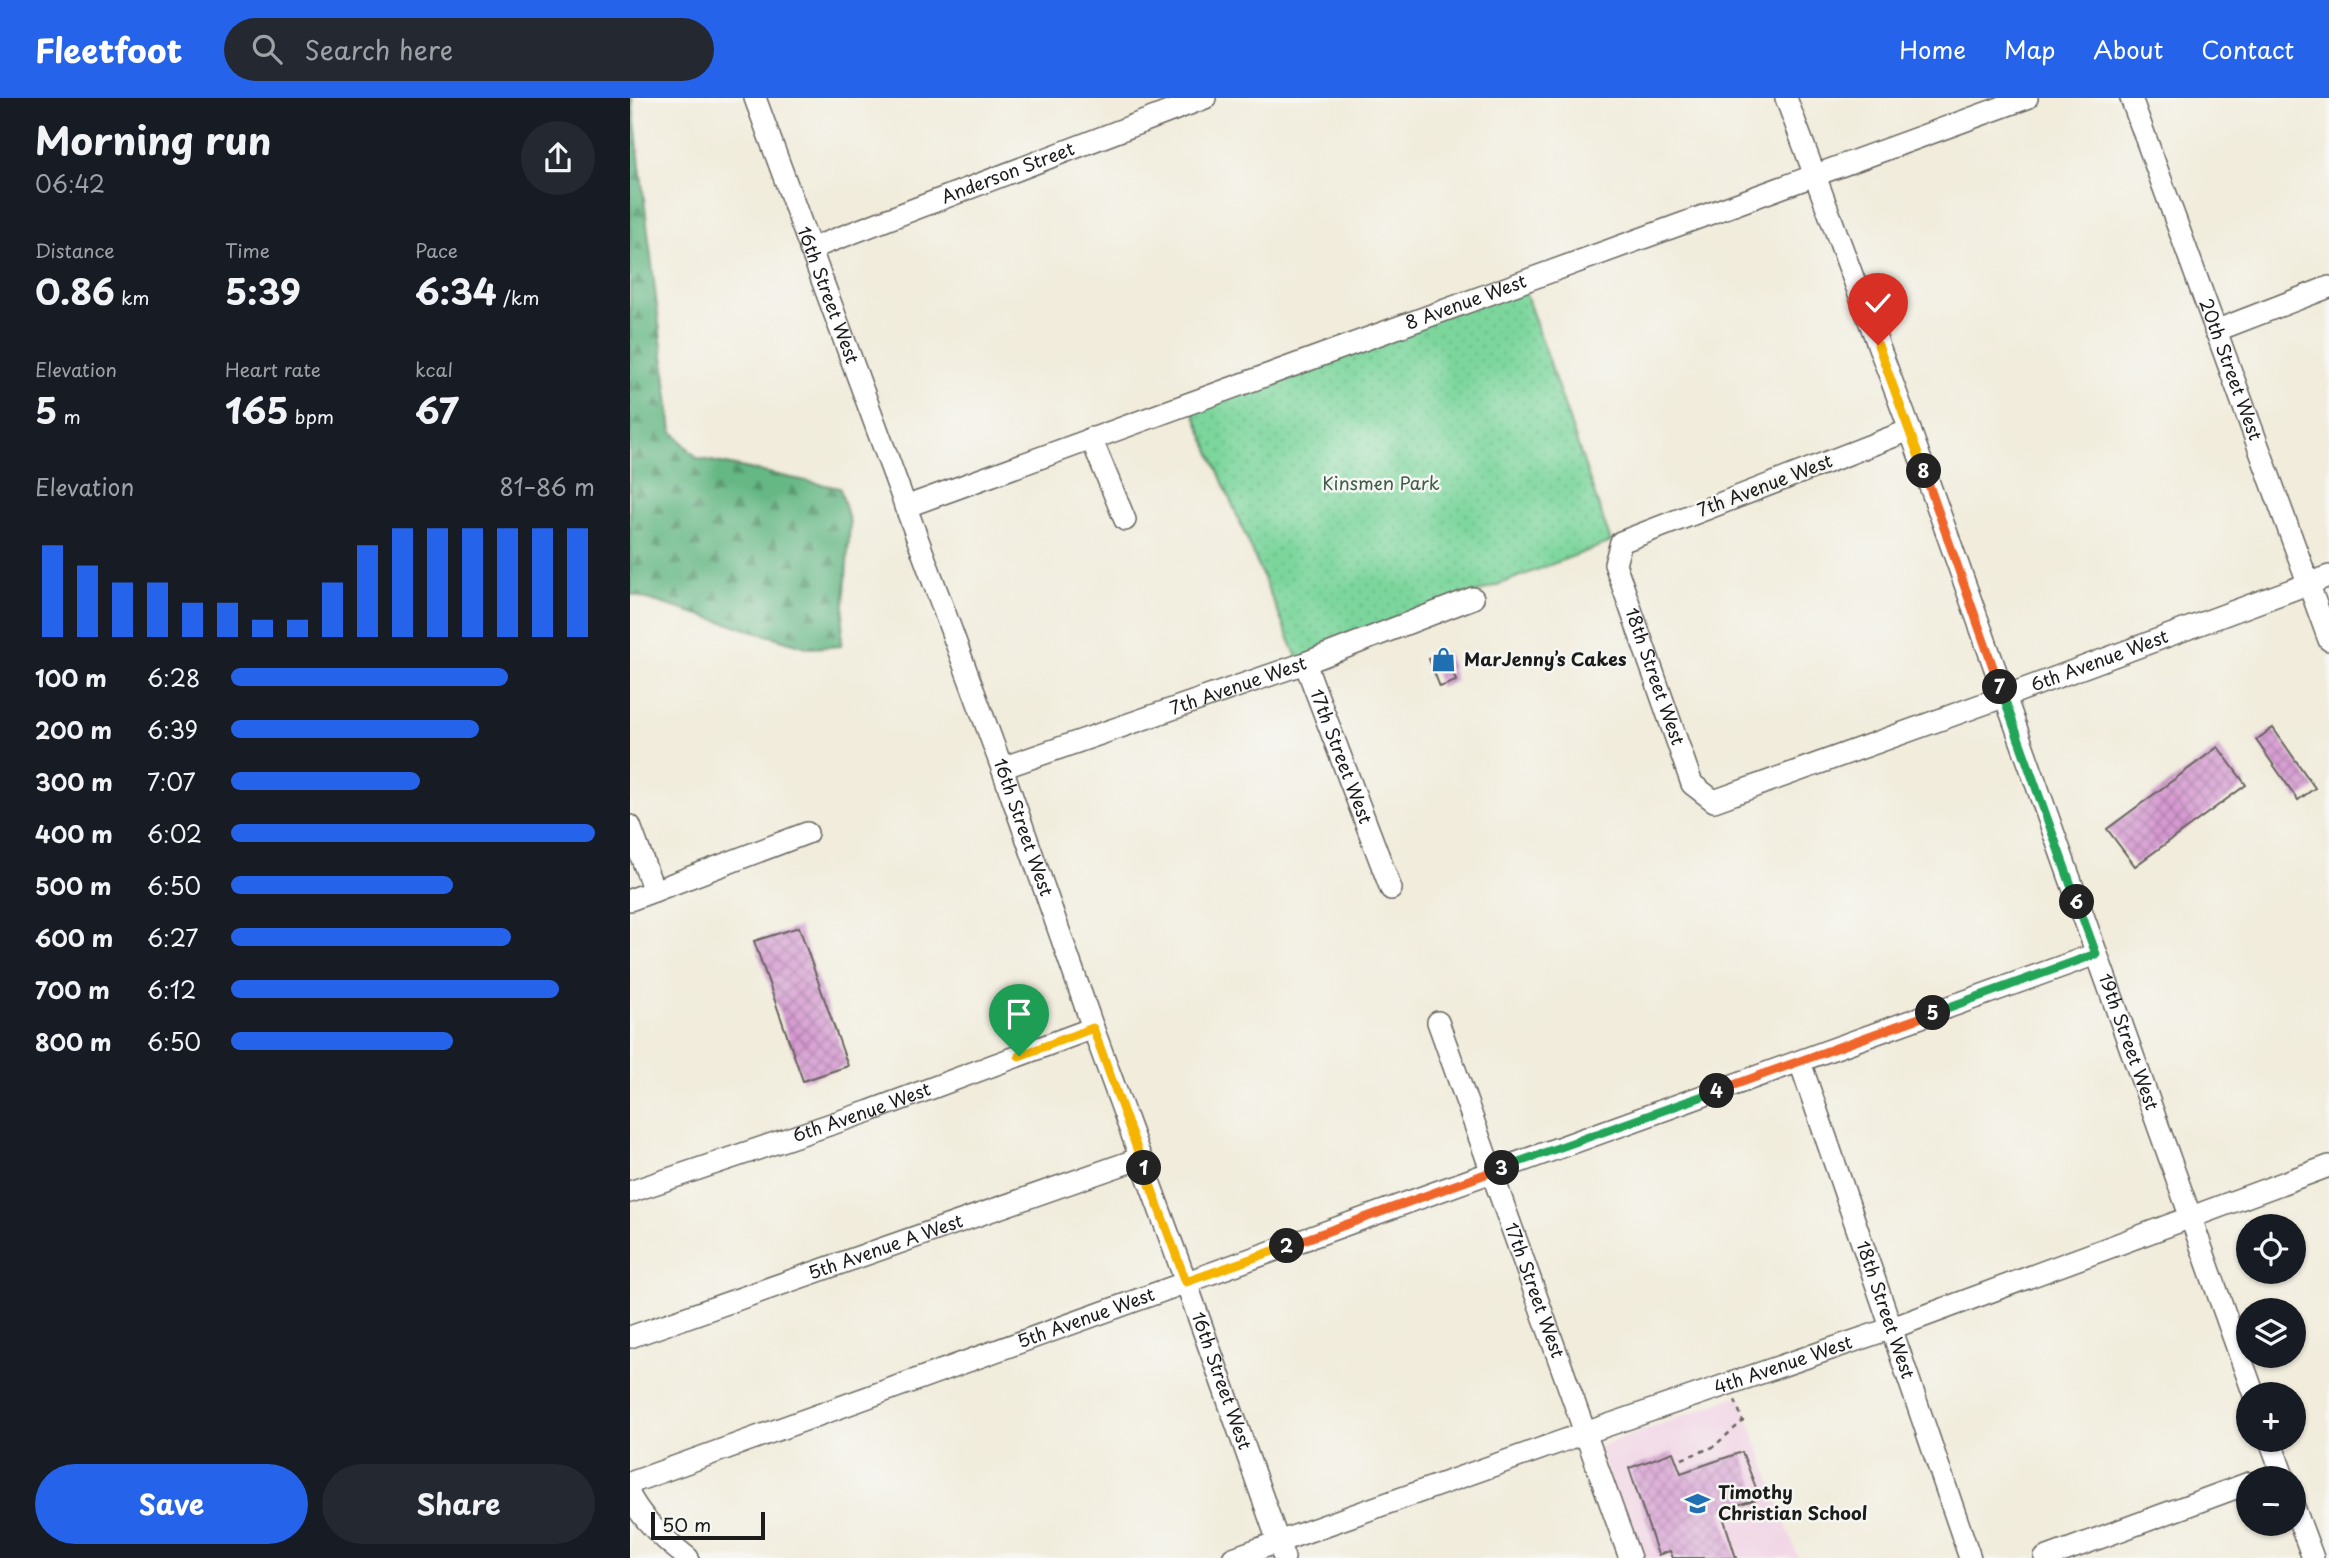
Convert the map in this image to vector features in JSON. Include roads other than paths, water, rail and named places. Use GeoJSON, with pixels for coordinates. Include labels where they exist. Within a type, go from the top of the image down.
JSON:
{"type":"FeatureCollection","features":[{"type":"Feature","properties":{"kind":"street","name":"16th Street West"},"geometry":{"type":"LineString","coordinates":[[755,98],[1002,768],[1281,1550]]}},
{"type":"Feature","properties":{"kind":"street","name":"Anderson Street"},"geometry":{"type":"LineString","coordinates":[[810,249],[1206,98]]}},
{"type":"Feature","properties":{"kind":"street","name":"19th Street West"},"geometry":{"type":"LineString","coordinates":[[1786,98],[1910,430],[2248,1382]]}},
{"type":"Feature","properties":{"kind":"street","name":"8 Avenue West"},"geometry":{"type":"LineString","coordinates":[[905,507],[2027,98]]}},
{"type":"Feature","properties":{"kind":"street","name":"20th Street West"},"geometry":{"type":"LineString","coordinates":[[2131,98],[2329,640]]}},
{"type":"Feature","properties":{"kind":"street"},"geometry":{"type":"LineString","coordinates":[[2215,331],[2329,287]]}},
{"type":"Feature","properties":{"kind":"street","name":"7th Avenue West"},"geometry":{"type":"LineString","coordinates":[[1621,542],[1910,430]]}},
{"type":"Feature","properties":{"kind":"street"},"geometry":{"type":"LineString","coordinates":[[1091,438],[1125,520]]}},
{"type":"Feature","properties":{"kind":"street","name":"18th Street West"},"geometry":{"type":"LineString","coordinates":[[1621,542],[1615,564],[1692,784],[1714,802]]}},
{"type":"Feature","properties":{"kind":"street","name":"6th Avenue West"},"geometry":{"type":"LineString","coordinates":[[1714,802],[2329,576]]}},
{"type":"Feature","properties":{"kind":"street","name":"7th Avenue West"},"geometry":{"type":"LineString","coordinates":[[1002,768],[1305,663],[1473,598]]}},
{"type":"Feature","properties":{"kind":"street","name":"17th Street West"},"geometry":{"type":"LineString","coordinates":[[1305,663],[1391,890]]}},
{"type":"Feature","properties":{"kind":"street"},"geometry":{"type":"LineString","coordinates":[[630,826],[654,891]]}},
{"type":"Feature","properties":{"kind":"street"},"geometry":{"type":"LineString","coordinates":[[630,900],[807,833]]}},
{"type":"Feature","properties":{"kind":"street","name":"5th Avenue West"},"geometry":{"type":"LineString","coordinates":[[630,1483],[2096,954]]}},
{"type":"Feature","properties":{"kind":"street","name":"17th Street West"},"geometry":{"type":"LineString","coordinates":[[1438,1022],[1630,1558]]}},
{"type":"Feature","properties":{"kind":"street","name":"6th Avenue West"},"geometry":{"type":"LineString","coordinates":[[630,1192],[870,1111],[1093,1028]]}},
{"type":"Feature","properties":{"kind":"street","name":"18th Street West"},"geometry":{"type":"LineString","coordinates":[[1800,1062],[1970,1558]]}},
{"type":"Feature","properties":{"kind":"street","name":"5th Avenue A West"},"geometry":{"type":"LineString","coordinates":[[630,1337],[1141,1158]]}},
{"type":"Feature","properties":{"kind":"street","name":"4th Avenue West"},"geometry":{"type":"LineString","coordinates":[[1233,1558],[1281,1550],[1585,1433],[1892,1328],[2329,1166]]}},
{"type":"Feature","properties":{"kind":"street"},"geometry":{"type":"LineString","coordinates":[[2045,1558],[2236,1488]]}},
{"type":"Feature","properties":{"kind":"street"},"geometry":{"type":"LineString","coordinates":[[630,1496],[637,1510],[688,1558]]}},
{"type":"Feature","properties":{"kind":"street"},"geometry":{"type":"LineString","coordinates":[[2305,1536],[2313,1558]]}},
{"type":"Feature","properties":{"kind":"place","name":"MarJenny’s Cakes"},"geometry":{"type":"Point","coordinates":[1444,660]}},
{"type":"Feature","properties":{"kind":"place","name":"Timothy Christian School"},"geometry":{"type":"Point","coordinates":[1698,1503]}},
{"type":"Feature","properties":{"kind":"park label","name":"Kinsmen Park"},"geometry":{"type":"Point","coordinates":[1381,484]}}]}
